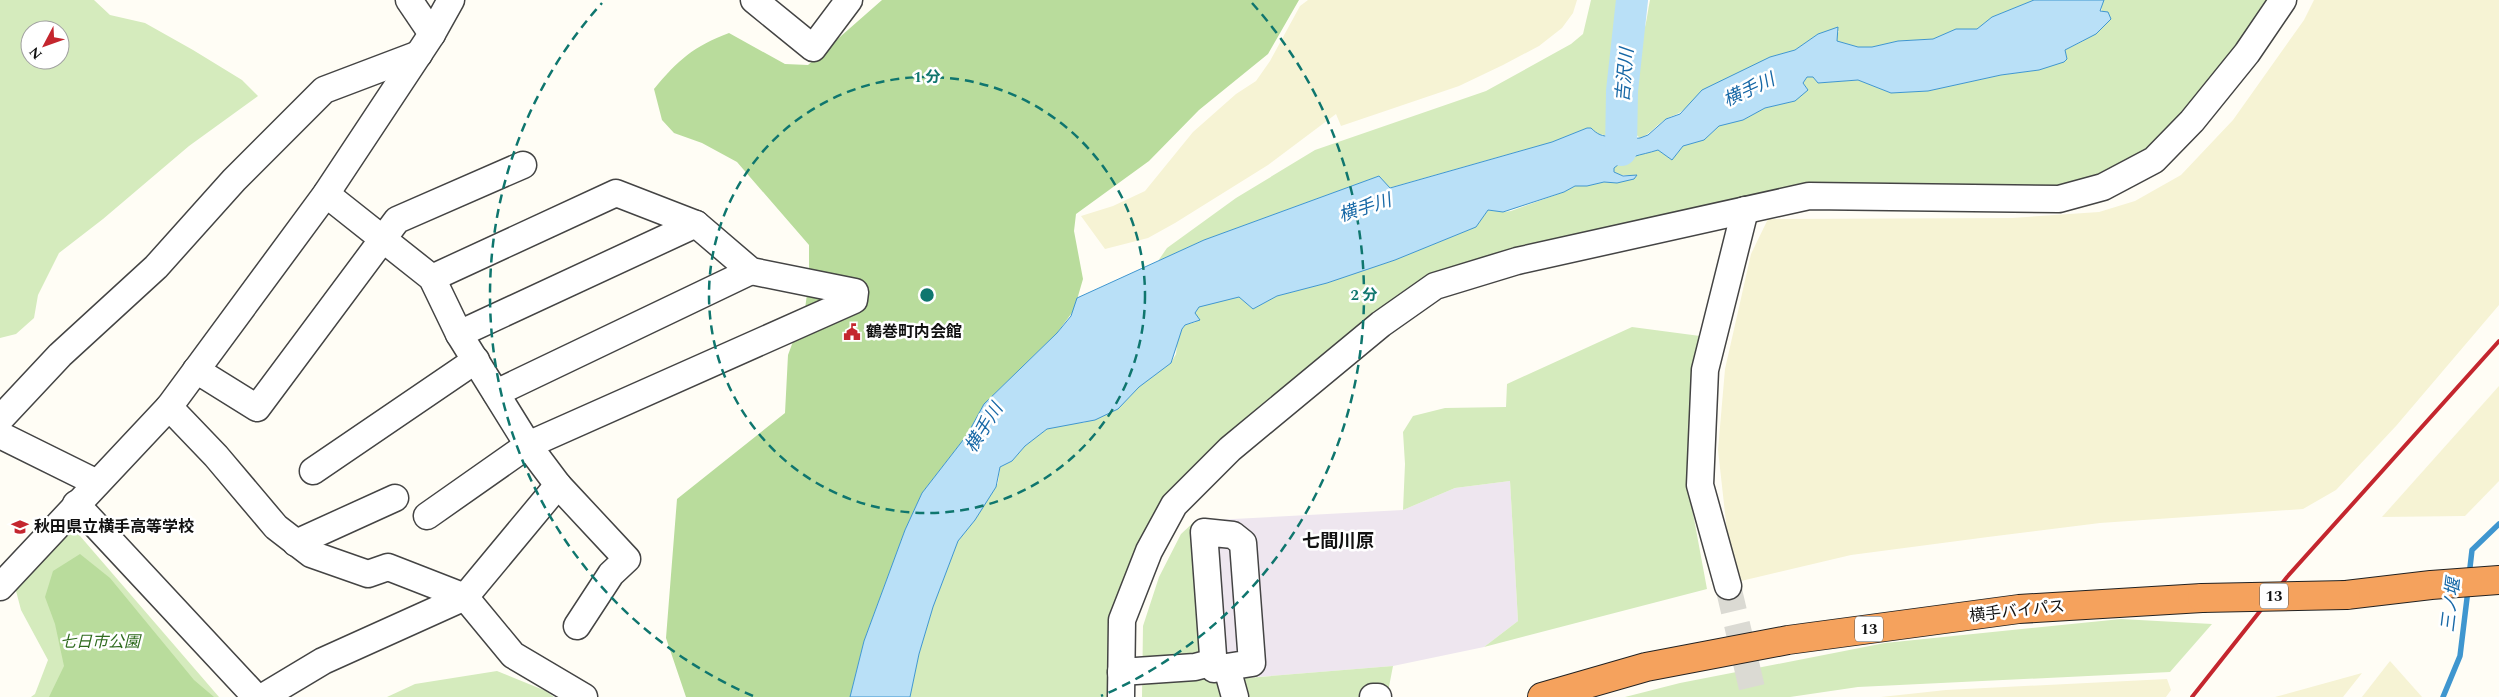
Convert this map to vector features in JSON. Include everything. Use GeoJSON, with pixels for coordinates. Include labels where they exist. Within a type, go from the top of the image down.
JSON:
{"type":"FeatureCollection","features":[{"type":"Feature","properties":{"kind":"highway","name":"横手バイパス"},"geometry":{"type":"LineString","coordinates":[[1542,697],[1646,667],[1788,640],[2019,609],[2202,598],[2346,595],[2431,584],[2499,580]]}},
{"type":"Feature","properties":{"kind":"street"},"geometry":{"type":"LineString","coordinates":[[409,0],[425,44]]}},
{"type":"Feature","properties":{"kind":"street"},"geometry":{"type":"LineString","coordinates":[[0,587],[169,407],[326,194],[425,44],[451,0]]}},
{"type":"Feature","properties":{"kind":"street"},"geometry":{"type":"LineString","coordinates":[[754,0],[813,48],[849,0]]}},
{"type":"Feature","properties":{"kind":"street"},"geometry":{"type":"LineString","coordinates":[[1234,697],[1220,665],[1195,667],[1121,685],[1122,620],[1149,551],[1174,505],[1230,449],[1381,324],[1435,286],[1517,261],[1809,196],[2059,199],[2103,187],[2154,160],[2192,121],[2248,52],[2283,0]]}},
{"type":"Feature","properties":{"kind":"street"},"geometry":{"type":"LineString","coordinates":[[0,419],[60,355],[156,268],[234,180],[324,90],[425,44]]}},
{"type":"Feature","properties":{"kind":"street"},"geometry":{"type":"LineString","coordinates":[[196,370],[257,408],[397,220],[523,164]]}},
{"type":"Feature","properties":{"kind":"street"},"geometry":{"type":"LineString","coordinates":[[427,516],[528,445],[854,300],[855,292],[750,271],[696,224],[616,193],[432,278]]}},
{"type":"Feature","properties":{"kind":"street"},"geometry":{"type":"LineString","coordinates":[[326,194],[432,278],[460,334],[528,445],[558,485],[627,559],[611,574],[577,626]]}},
{"type":"Feature","properties":{"kind":"street"},"geometry":{"type":"LineString","coordinates":[[1728,586],[1700,485],[1704,380],[1745,210]]}},
{"type":"Feature","properties":{"kind":"street"},"geometry":{"type":"LineString","coordinates":[[460,334],[696,224]]}},
{"type":"Feature","properties":{"kind":"street"},"geometry":{"type":"LineString","coordinates":[[496,393],[750,271]]}},
{"type":"Feature","properties":{"kind":"street"},"geometry":{"type":"LineString","coordinates":[[313,471],[476,360]]}},
{"type":"Feature","properties":{"kind":"street"},"geometry":{"type":"LineString","coordinates":[[169,407],[216,456],[276,527],[311,554],[368,574],[388,567],[465,597],[513,655],[584,697]]}},
{"type":"Feature","properties":{"kind":"street"},"geometry":{"type":"LineString","coordinates":[[0,435],[97,483]]}},
{"type":"Feature","properties":{"kind":"street"},"geometry":{"type":"LineString","coordinates":[[263,697],[323,661],[465,597],[558,485]]}},
{"type":"Feature","properties":{"kind":"street"},"geometry":{"type":"LineString","coordinates":[[296,543],[395,498]]}},
{"type":"Feature","properties":{"kind":"street"},"geometry":{"type":"LineString","coordinates":[[76,504],[256,697]]}},
{"type":"Feature","properties":{"kind":"street"},"geometry":{"type":"LineString","coordinates":[[1373,697],[1378,697]]}},
{"type":"Feature","properties":{"kind":"shaded area"},"geometry":{"type":"Polygon","coordinates":[[[1308,0],[1577,0],[1573,13],[1562,28],[1539,46],[1503,65],[1459,86],[1341,126],[1336,114],[1268,165],[1175,223],[1148,238],[1105,249],[1081,216],[1113,206],[1145,191],[1193,132],[1236,94],[1256,81],[1270,61],[1300,6],[1308,0]]]}},
{"type":"Feature","properties":{"kind":"shaded area"},"geometry":{"type":"Polygon","coordinates":[[[2314,0],[2499,0],[2499,305],[2396,426],[2336,490],[2303,509],[2100,523],[1988,537],[1851,555],[1741,581],[1728,540],[1718,450],[1725,369],[1751,254],[1768,219],[2012,218],[2099,212],[2135,201],[2181,175],[2233,120],[2304,20],[2314,0]]]}},
{"type":"Feature","properties":{"kind":"shaded area"},"geometry":{"type":"Polygon","coordinates":[[[2499,386],[2499,481],[2465,516],[2382,517],[2499,386]]]}},
{"type":"Feature","properties":{"kind":"shaded area"},"geometry":{"type":"Polygon","coordinates":[[[1510,481],[1518,621],[1484,647],[1393,666],[1209,681],[1195,521],[1403,510],[1455,488],[1510,481]]]}},
{"type":"Feature","properties":{"kind":"shaded area"},"geometry":{"type":"Polygon","coordinates":[[[2390,661],[2422,697],[2362,697],[2390,661]]]}},
{"type":"Feature","properties":{"kind":"shaded area"},"geometry":{"type":"Polygon","coordinates":[[[2362,673],[2343,697],[2275,697],[2362,673]]]}},
{"type":"Feature","properties":{"kind":"shaded area"},"geometry":{"type":"Polygon","coordinates":[[[2167,679],[2171,690],[2166,697],[1881,697],[1946,690],[2167,679]]]}},
{"type":"Feature","properties":{"kind":"green space"},"geometry":{"type":"Polygon","coordinates":[[[0,0],[94,0],[110,15],[145,23],[193,50],[242,80],[258,96],[189,146],[103,219],[59,253],[38,295],[34,318],[16,334],[0,338],[0,0]]]}},
{"type":"Feature","properties":{"kind":"green space"},"geometry":{"type":"Polygon","coordinates":[[[882,0],[1299,0],[1268,54],[1199,110],[1149,161],[1076,214],[1074,231],[1083,279],[1074,310],[1057,333],[984,404],[967,435],[922,493],[905,530],[864,641],[850,697],[686,697],[666,638],[677,499],[785,413],[788,355],[805,309],[809,279],[809,245],[737,162],[702,143],[674,133],[662,120],[654,89],[687,55],[706,43],[729,33],[785,64],[808,65],[882,0]]]}},
{"type":"Feature","properties":{"kind":"green space"},"geometry":{"type":"Polygon","coordinates":[[[1591,0],[1620,0],[1622,38],[1613,63],[1618,87],[1614,114],[1618,122],[1612,136],[1597,134],[1591,128],[1587,128],[1552,142],[1389,188],[1379,176],[1204,240],[1158,261],[1167,248],[1236,198],[1315,150],[1486,91],[1571,44],[1583,34],[1591,0]]]}},
{"type":"Feature","properties":{"kind":"green space"},"geometry":{"type":"Polygon","coordinates":[[[1650,0],[2034,0],[1992,17],[1977,29],[1956,29],[1933,39],[1898,41],[1872,47],[1858,47],[1837,41],[1836,37],[1839,31],[1818,34],[1795,50],[1770,57],[1666,119],[1640,138],[1632,128],[1627,115],[1626,100],[1628,85],[1645,27],[1650,0]]]}},
{"type":"Feature","properties":{"kind":"green space"},"geometry":{"type":"Polygon","coordinates":[[[2104,0],[2283,0],[2192,121],[2103,187],[1809,196],[1435,286],[1174,505],[1122,620],[1121,697],[910,697],[919,654],[933,607],[958,541],[975,520],[998,483],[1000,467],[1012,461],[1025,446],[1047,429],[1071,423],[1083,423],[1118,409],[1139,387],[1171,363],[1176,354],[1178,336],[1185,325],[1196,322],[1195,313],[1198,307],[1239,297],[1253,309],[1277,296],[1327,283],[1395,260],[1476,227],[1488,210],[1511,211],[1564,192],[1575,186],[1587,186],[1604,182],[1617,183],[1630,179],[1628,175],[1618,175],[1613,170],[1627,158],[1658,150],[1672,160],[1683,146],[1704,140],[1719,126],[1743,120],[1765,108],[1795,101],[1807,88],[1803,83],[1807,77],[1813,77],[1818,83],[1858,80],[1891,93],[1928,91],[2001,75],[2039,70],[2067,59],[2065,50],[2083,41],[2102,13],[2101,6],[2104,0]]]}},
{"type":"Feature","properties":{"kind":"green space"},"geometry":{"type":"Polygon","coordinates":[[[1632,327],[1700,336],[1687,481],[1707,589],[1484,647],[1518,621],[1510,481],[1455,488],[1403,510],[1405,464],[1403,432],[1413,416],[1445,408],[1506,407],[1507,384],[1632,327]]]}},
{"type":"Feature","properties":{"kind":"green space"},"geometry":{"type":"Polygon","coordinates":[[[1195,521],[1210,681],[1393,666],[1387,697],[1142,697],[1143,626],[1159,577],[1181,534],[1195,521]]]}},
{"type":"Feature","properties":{"kind":"green space","name":"七日市公園"},"geometry":{"type":"Polygon","coordinates":[[[74,529],[219,697],[31,697],[35,694],[48,660],[21,610],[15,587],[59,541],[74,529]]]}},
{"type":"Feature","properties":{"kind":"green space","name":"七日市公園"},"geometry":{"type":"Polygon","coordinates":[[[80,554],[110,578],[194,680],[214,697],[49,697],[64,666],[55,624],[45,597],[53,571],[80,554]]]}},
{"type":"Feature","properties":{"kind":"green space"},"geometry":{"type":"Polygon","coordinates":[[[2121,619],[2212,624],[2170,672],[1858,687],[1790,697],[1625,697],[1680,683],[1885,643],[2121,619]]]}},
{"type":"Feature","properties":{"kind":"green space"},"geometry":{"type":"Polygon","coordinates":[[[497,671],[546,691],[554,697],[387,697],[415,684],[497,671]]]}},
{"type":"Feature","properties":{"kind":"water","name":"横手川"},"geometry":{"type":"Polygon","coordinates":[[[2034,0],[2104,0],[2100,11],[2108,12],[2111,19],[2096,34],[2065,50],[2067,59],[2064,62],[2039,70],[2001,75],[1928,91],[1891,93],[1858,80],[1818,83],[1813,77],[1807,77],[1803,83],[1808,90],[1795,101],[1765,108],[1743,120],[1719,126],[1704,140],[1683,146],[1672,160],[1658,150],[1630,158],[1614,168],[1614,172],[1623,176],[1637,175],[1634,179],[1617,183],[1604,182],[1587,186],[1575,186],[1564,192],[1503,212],[1488,210],[1476,227],[1395,260],[1327,283],[1277,296],[1253,309],[1239,297],[1199,307],[1195,313],[1200,320],[1185,325],[1182,329],[1171,363],[1139,387],[1118,409],[1095,420],[1047,429],[1025,446],[1012,461],[1000,467],[996,487],[975,520],[958,541],[933,607],[919,654],[910,697],[850,697],[864,641],[905,530],[922,493],[967,435],[984,404],[1057,333],[1071,316],[1077,298],[1204,240],[1379,176],[1390,188],[1552,142],[1587,128],[1608,136],[1612,136],[1616,131],[1623,133],[1626,139],[1640,138],[1648,135],[1666,119],[1680,114],[1702,90],[1770,57],[1795,50],[1818,34],[1838,27],[1837,41],[1858,47],[1872,47],[1898,41],[1933,39],[1956,29],[1977,29],[1992,17],[2034,0]]]}},
{"type":"Feature","properties":{"kind":"waterway","name":"吉沢川"},"geometry":{"type":"LineString","coordinates":[[1621,150],[1622,91],[1632,0]]}},
{"type":"Feature","properties":{"kind":"waterway","name":"三ノ堰"},"geometry":{"type":"LineString","coordinates":[[2469,576],[2472,550],[2499,524]]}},
{"type":"Feature","properties":{"kind":"waterway","name":"三ノ堰"},"geometry":{"type":"LineString","coordinates":[[2443,697],[2460,656],[2468,590]]}},
{"type":"Feature","properties":{"kind":"tunnel"},"geometry":{"type":"LineString","coordinates":[[1728,586],[1754,697]]}},
{"type":"Feature","properties":{"kind":"railway"},"geometry":{"type":"LineString","coordinates":[[2192,697],[2287,577],[2499,341]]}},
{"type":"Feature","properties":{"kind":"place","name":"鶴巻町内会館"},"geometry":{"type":"Point","coordinates":[852,332]}},
{"type":"Feature","properties":{"kind":"place","name":"秋田県立横手高等学校"},"geometry":{"type":"Point","coordinates":[20,527]}},
{"type":"Feature","properties":{"kind":"district","name":"七間川原"},"geometry":{"type":"Point","coordinates":[1338,541]}}]}
